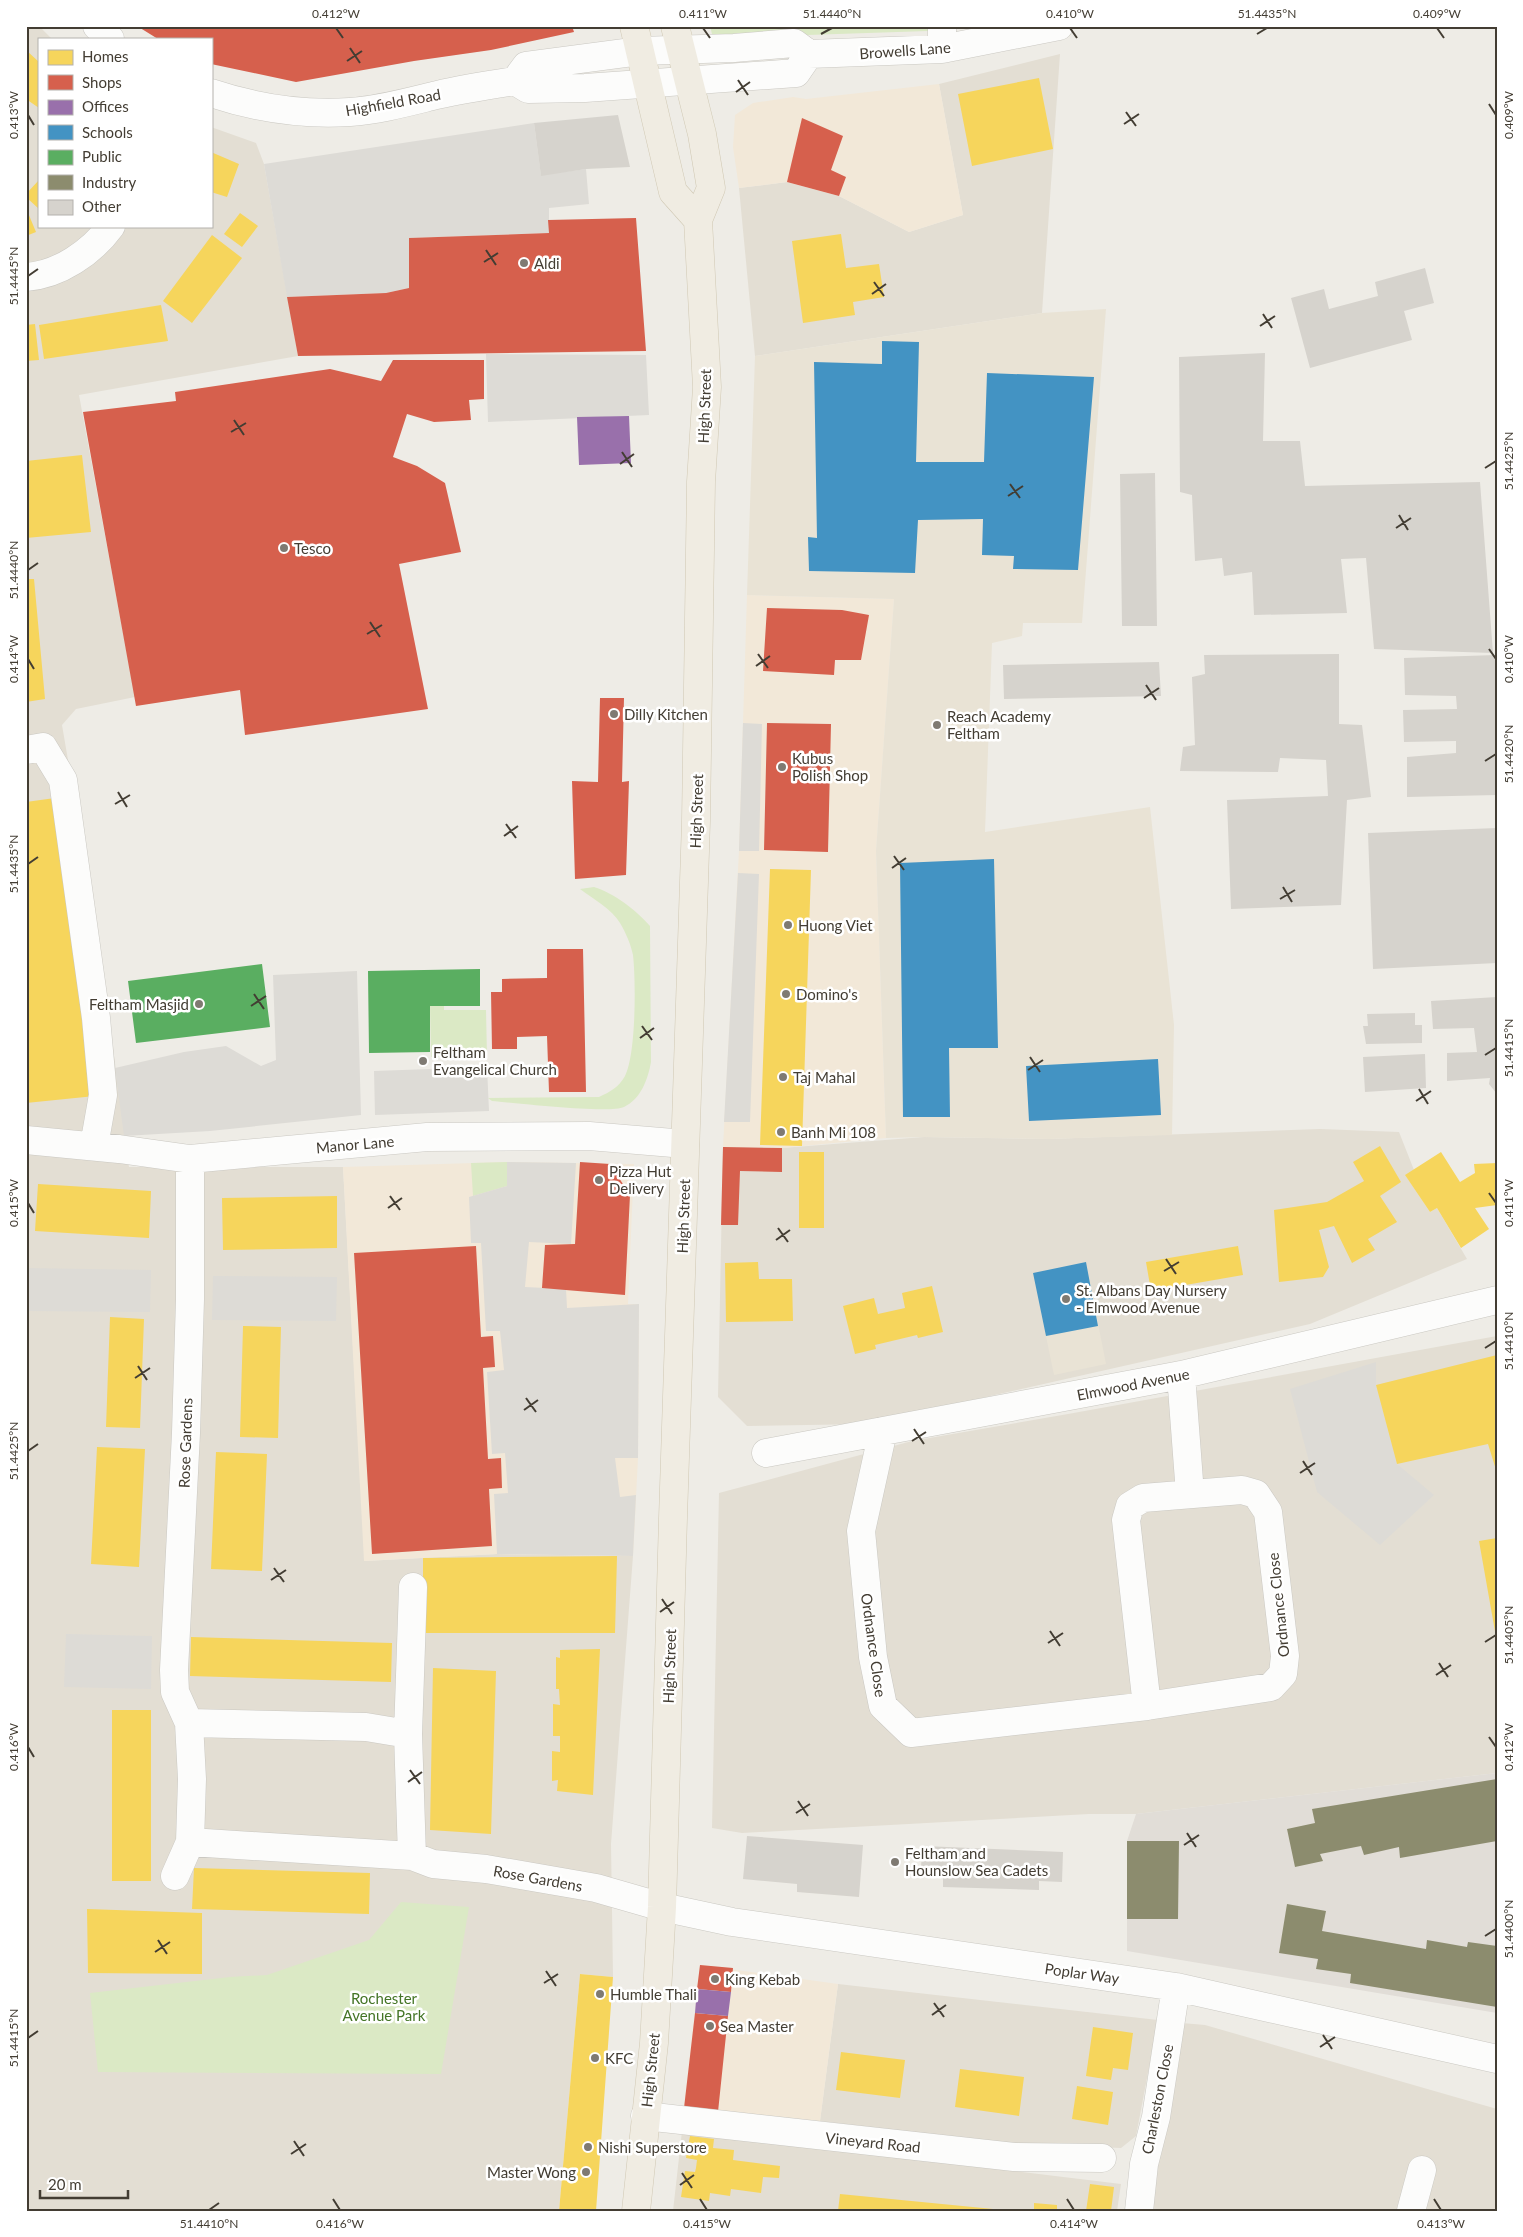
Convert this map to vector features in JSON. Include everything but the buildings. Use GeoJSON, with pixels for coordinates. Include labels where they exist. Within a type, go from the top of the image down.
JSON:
{"type":"FeatureCollection","features":[{"type":"Feature","properties":{"kind":"main road","name":"High Street"},"geometry":{"type":"LineString","coordinates":[[636,2211],[654,2043],[662,1907],[696,821],[700,482],[707,372],[698,220],[711,188],[702,134],[678,37]]}},
{"type":"Feature","properties":{"kind":"main road"},"geometry":{"type":"LineString","coordinates":[[637,39],[673,192],[698,220]]}},
{"type":"Feature","properties":{"kind":"street"},"geometry":{"type":"LineString","coordinates":[[97,26],[109,38]]}},
{"type":"Feature","properties":{"kind":"street","name":"Browells Lane"},"geometry":{"type":"LineString","coordinates":[[637,39],[678,37],[734,48],[794,43],[809,54],[1059,26]]}},
{"type":"Feature","properties":{"kind":"street"},"geometry":{"type":"LineString","coordinates":[[515,81],[526,66],[637,39]]}},
{"type":"Feature","properties":{"kind":"street"},"geometry":{"type":"LineString","coordinates":[[648,85],[796,73],[809,54]]}},
{"type":"Feature","properties":{"kind":"street","name":"Highfield Road"},"geometry":{"type":"LineString","coordinates":[[212,93],[233,100],[289,112],[351,112],[386,107],[462,90],[515,81],[528,89],[648,85]]}},
{"type":"Feature","properties":{"kind":"street"},"geometry":{"type":"LineString","coordinates":[[26,277],[37,276],[82,257],[109,228]]}},
{"type":"Feature","properties":{"kind":"street"},"geometry":{"type":"LineString","coordinates":[[26,750],[43,747],[63,780],[96,1018],[103,1095],[94,1146]]}},
{"type":"Feature","properties":{"kind":"street","name":"Manor Lane"},"geometry":{"type":"LineString","coordinates":[[26,1140],[94,1146],[190,1159],[427,1137],[589,1136],[685,1144]]}},
{"type":"Feature","properties":{"kind":"street","name":"Rose Gardens"},"geometry":{"type":"LineString","coordinates":[[174,1876],[190,1842],[192,1779],[189,1724],[175,1692],[174,1670],[190,1318],[190,1159]]}},
{"type":"Feature","properties":{"kind":"street","name":"Elmwood Avenue"},"geometry":{"type":"LineString","coordinates":[[766,1453],[1181,1375],[1497,1300]]}},
{"type":"Feature","properties":{"kind":"street"},"geometry":{"type":"LineString","coordinates":[[1181,1375],[1190,1494]]}},
{"type":"Feature","properties":{"kind":"street","name":"Ordnance Close"},"geometry":{"type":"LineString","coordinates":[[883,1431],[860,1531],[873,1657],[883,1706],[911,1733],[1147,1706],[1271,1687],[1284,1674],[1285,1656],[1268,1512],[1256,1494],[1242,1490],[1143,1498],[1130,1506],[1126,1520],[1147,1706]]}},
{"type":"Feature","properties":{"kind":"street"},"geometry":{"type":"LineString","coordinates":[[412,1856],[408,1734],[413,1587]]}},
{"type":"Feature","properties":{"kind":"street"},"geometry":{"type":"LineString","coordinates":[[189,1724],[366,1727],[408,1734]]}},
{"type":"Feature","properties":{"kind":"street","name":"Rose Gardens"},"geometry":{"type":"LineString","coordinates":[[190,1842],[412,1856],[433,1864],[486,1869],[596,1888],[662,1907]]}},
{"type":"Feature","properties":{"kind":"street","name":"Poplar Way"},"geometry":{"type":"LineString","coordinates":[[662,1907],[732,1922],[1176,1987],[1497,2059]]}},
{"type":"Feature","properties":{"kind":"street","name":"Charleston Close"},"geometry":{"type":"LineString","coordinates":[[1138,2211],[1144,2164],[1156,2117],[1176,1987]]}},
{"type":"Feature","properties":{"kind":"street","name":"Vineyard Road"},"geometry":{"type":"LineString","coordinates":[[645,2116],[1014,2157],[1102,2158]]}},
{"type":"Feature","properties":{"kind":"street"},"geometry":{"type":"LineString","coordinates":[[1411,2211],[1422,2170]]}},
{"type":"Feature","properties":{"kind":"shaded area"},"geometry":{"type":"Polygon","coordinates":[[[26,26],[39,26],[51,38],[38,38],[38,228],[212,228],[212,127],[256,143],[264,164],[298,356],[79,395],[135,697],[76,709],[62,725],[97,929],[129,1167],[343,1167],[365,1561],[497,1554],[633,1556],[611,1844],[613,1977],[580,1974],[559,2211],[26,2211],[26,26]]]}},
{"type":"Feature","properties":{"kind":"shaded area"},"geometry":{"type":"Polygon","coordinates":[[[1060,54],[1042,313],[755,356],[739,188],[787,182],[839,196],[909,232],[963,215],[939,84],[1060,54]]]}},
{"type":"Feature","properties":{"kind":"shaded area"},"geometry":{"type":"Polygon","coordinates":[[[939,84],[963,215],[909,232],[839,196],[787,182],[739,188],[733,147],[735,115],[753,103],[793,97],[806,99],[939,84]]]}},
{"type":"Feature","properties":{"kind":"shaded area"},"geometry":{"type":"Polygon","coordinates":[[[534,123],[541,175],[586,169],[589,204],[549,208],[549,233],[410,238],[409,288],[386,293],[287,297],[264,164],[534,123]]]}},
{"type":"Feature","properties":{"kind":"shaded area","name":"Reach Academy Feltham"},"geometry":{"type":"Polygon","coordinates":[[[1106,309],[1082,623],[1023,623],[1022,636],[992,643],[985,832],[1150,807],[1174,1025],[1172,1135],[1049,1139],[886,1138],[876,851],[894,599],[747,595],[755,356],[1042,313],[1106,309]]]}},
{"type":"Feature","properties":{"kind":"shaded area"},"geometry":{"type":"Polygon","coordinates":[[[486,354],[646,355],[649,415],[488,422],[486,354]]]}},
{"type":"Feature","properties":{"kind":"shaded area"},"geometry":{"type":"Polygon","coordinates":[[[747,595],[894,599],[876,851],[886,1138],[782,1148],[723,1147],[739,851],[747,595]]]}},
{"type":"Feature","properties":{"kind":"shaded area"},"geometry":{"type":"Polygon","coordinates":[[[743,723],[762,724],[759,851],[739,851],[743,723]]]}},
{"type":"Feature","properties":{"kind":"shaded area"},"geometry":{"type":"Polygon","coordinates":[[[738,873],[759,874],[750,1122],[724,1122],[738,873]]]}},
{"type":"Feature","properties":{"kind":"shaded area"},"geometry":{"type":"Polygon","coordinates":[[[357,971],[361,1115],[210,1131],[124,1136],[115,1068],[184,1052],[226,1046],[261,1066],[276,1060],[273,975],[357,971]]]}},
{"type":"Feature","properties":{"kind":"shaded area"},"geometry":{"type":"Polygon","coordinates":[[[487,1067],[489,1111],[375,1115],[374,1071],[487,1067]]]}},
{"type":"Feature","properties":{"kind":"shaded area"},"geometry":{"type":"Polygon","coordinates":[[[1320,1129],[1399,1132],[1414,1170],[1406,1176],[1430,1212],[1437,1208],[1467,1259],[1310,1324],[866,1424],[747,1426],[718,1397],[723,1147],[782,1148],[924,1137],[1049,1139],[1320,1129]]]}},
{"type":"Feature","properties":{"kind":"shaded area"},"geometry":{"type":"Polygon","coordinates":[[[507,1162],[634,1164],[628,1304],[639,1304],[638,1458],[633,1556],[497,1554],[364,1561],[343,1167],[507,1162]]]}},
{"type":"Feature","properties":{"kind":"shaded area"},"geometry":{"type":"Polygon","coordinates":[[[507,1162],[576,1163],[571,1244],[529,1242],[525,1287],[566,1289],[567,1308],[639,1304],[638,1458],[615,1458],[620,1497],[636,1495],[633,1556],[497,1554],[494,1494],[508,1493],[505,1453],[492,1454],[487,1372],[504,1370],[500,1331],[486,1331],[481,1243],[471,1243],[469,1197],[507,1186],[507,1162]]]}},
{"type":"Feature","properties":{"kind":"shaded area","name":"St. Albans Day Nursery - Elmwood Avenue"},"geometry":{"type":"Polygon","coordinates":[[[1086,1262],[1106,1364],[1054,1375],[1033,1273],[1086,1262]]]}},
{"type":"Feature","properties":{"kind":"shaded area"},"geometry":{"type":"Polygon","coordinates":[[[26,1268],[151,1270],[150,1312],[26,1311],[26,1268]]]}},
{"type":"Feature","properties":{"kind":"shaded area"},"geometry":{"type":"Polygon","coordinates":[[[213,1276],[337,1277],[336,1321],[212,1320],[213,1276]]]}},
{"type":"Feature","properties":{"kind":"shaded area"},"geometry":{"type":"Polygon","coordinates":[[[1497,1336],[1497,1773],[1136,1814],[1089,1814],[742,1833],[712,1828],[719,1493],[912,1441],[1497,1336]]]}},
{"type":"Feature","properties":{"kind":"shaded area"},"geometry":{"type":"Polygon","coordinates":[[[1376,1362],[1376,1385],[1397,1464],[1434,1495],[1380,1545],[1317,1492],[1290,1389],[1376,1362]]]}},
{"type":"Feature","properties":{"kind":"shaded area"},"geometry":{"type":"Polygon","coordinates":[[[66,1634],[152,1636],[151,1689],[64,1687],[66,1634]]]}},
{"type":"Feature","properties":{"kind":"shaded area"},"geometry":{"type":"Polygon","coordinates":[[[1497,1773],[1497,2013],[1127,1951],[1127,1841],[1136,1814],[1497,1773]]]}},
{"type":"Feature","properties":{"kind":"shaded area"},"geometry":{"type":"Polygon","coordinates":[[[700,1965],[838,1984],[820,2121],[684,2108],[700,1965]]]}},
{"type":"Feature","properties":{"kind":"shaded area"},"geometry":{"type":"Polygon","coordinates":[[[838,1984],[1158,2020],[1136,2136],[1121,2148],[1019,2144],[820,2121],[838,1984]]]}},
{"type":"Feature","properties":{"kind":"shaded area"},"geometry":{"type":"Polygon","coordinates":[[[1182,2023],[1205,2025],[1497,2109],[1497,2211],[1149,2211],[1182,2023]]]}},
{"type":"Feature","properties":{"kind":"shaded area"},"geometry":{"type":"Polygon","coordinates":[[[682,2131],[1121,2184],[1117,2211],[673,2211],[682,2131]]]}},
{"type":"Feature","properties":{"kind":"green space"},"geometry":{"type":"Polygon","coordinates":[[[710,26],[928,26],[928,31],[713,38],[710,26]]]}},
{"type":"Feature","properties":{"kind":"green space"},"geometry":{"type":"Polygon","coordinates":[[[594,887],[609,893],[624,903],[650,926],[651,1062],[643,1088],[630,1103],[615,1109],[582,1109],[492,1101],[488,1098],[599,1097],[614,1089],[625,1076],[629,1066],[633,1035],[635,982],[633,955],[626,935],[617,918],[580,889],[594,887]]]}},
{"type":"Feature","properties":{"kind":"green space"},"geometry":{"type":"Polygon","coordinates":[[[430,1006],[444,1006],[444,1010],[486,1010],[487,1056],[431,1057],[430,1006]]]}},
{"type":"Feature","properties":{"kind":"green space"},"geometry":{"type":"Polygon","coordinates":[[[507,1162],[507,1186],[473,1196],[471,1163],[507,1162]]]}},
{"type":"Feature","properties":{"kind":"green space","name":"Rochester Avenue Park"},"geometry":{"type":"Polygon","coordinates":[[[401,1902],[469,1907],[441,2074],[98,2072],[90,1993],[230,1977],[267,1975],[369,1940],[401,1902]]]}},
{"type":"Feature","properties":{"kind":"place","name":"Aldi"},"geometry":{"type":"Point","coordinates":[524,263]}},
{"type":"Feature","properties":{"kind":"place","name":"Tesco"},"geometry":{"type":"Point","coordinates":[284,548]}},
{"type":"Feature","properties":{"kind":"place","name":"Dilly Kitchen"},"geometry":{"type":"Point","coordinates":[614,714]}},
{"type":"Feature","properties":{"kind":"place","name":"Reach Academy Feltham"},"geometry":{"type":"Point","coordinates":[937,725]}},
{"type":"Feature","properties":{"kind":"place","name":"Kubus Polish Shop"},"geometry":{"type":"Point","coordinates":[782,767]}},
{"type":"Feature","properties":{"kind":"place","name":"Huong Viet"},"geometry":{"type":"Point","coordinates":[788,925]}},
{"type":"Feature","properties":{"kind":"place","name":"Domino's"},"geometry":{"type":"Point","coordinates":[786,994]}},
{"type":"Feature","properties":{"kind":"place","name":"Feltham Masjid"},"geometry":{"type":"Point","coordinates":[199,1004]}},
{"type":"Feature","properties":{"kind":"place","name":"Feltham Evangelical Church"},"geometry":{"type":"Point","coordinates":[423,1061]}},
{"type":"Feature","properties":{"kind":"place","name":"Taj Mahal"},"geometry":{"type":"Point","coordinates":[783,1077]}},
{"type":"Feature","properties":{"kind":"place","name":"Banh Mi 108"},"geometry":{"type":"Point","coordinates":[781,1132]}},
{"type":"Feature","properties":{"kind":"place","name":"Pizza Hut Delivery"},"geometry":{"type":"Point","coordinates":[599,1180]}},
{"type":"Feature","properties":{"kind":"place","name":"St. Albans Day Nursery - Elmwood Avenue"},"geometry":{"type":"Point","coordinates":[1066,1299]}},
{"type":"Feature","properties":{"kind":"place","name":"Feltham and Hounslow Sea Cadets"},"geometry":{"type":"Point","coordinates":[895,1862]}},
{"type":"Feature","properties":{"kind":"place","name":"King Kebab"},"geometry":{"type":"Point","coordinates":[715,1979]}},
{"type":"Feature","properties":{"kind":"place","name":"Humble Thali"},"geometry":{"type":"Point","coordinates":[600,1994]}},
{"type":"Feature","properties":{"kind":"place","name":"Sea Master"},"geometry":{"type":"Point","coordinates":[710,2026]}},
{"type":"Feature","properties":{"kind":"place","name":"KFC"},"geometry":{"type":"Point","coordinates":[595,2058]}},
{"type":"Feature","properties":{"kind":"place","name":"Nishi Superstore"},"geometry":{"type":"Point","coordinates":[588,2147]}},
{"type":"Feature","properties":{"kind":"place","name":"Master Wong"},"geometry":{"type":"Point","coordinates":[586,2172]}}]}
